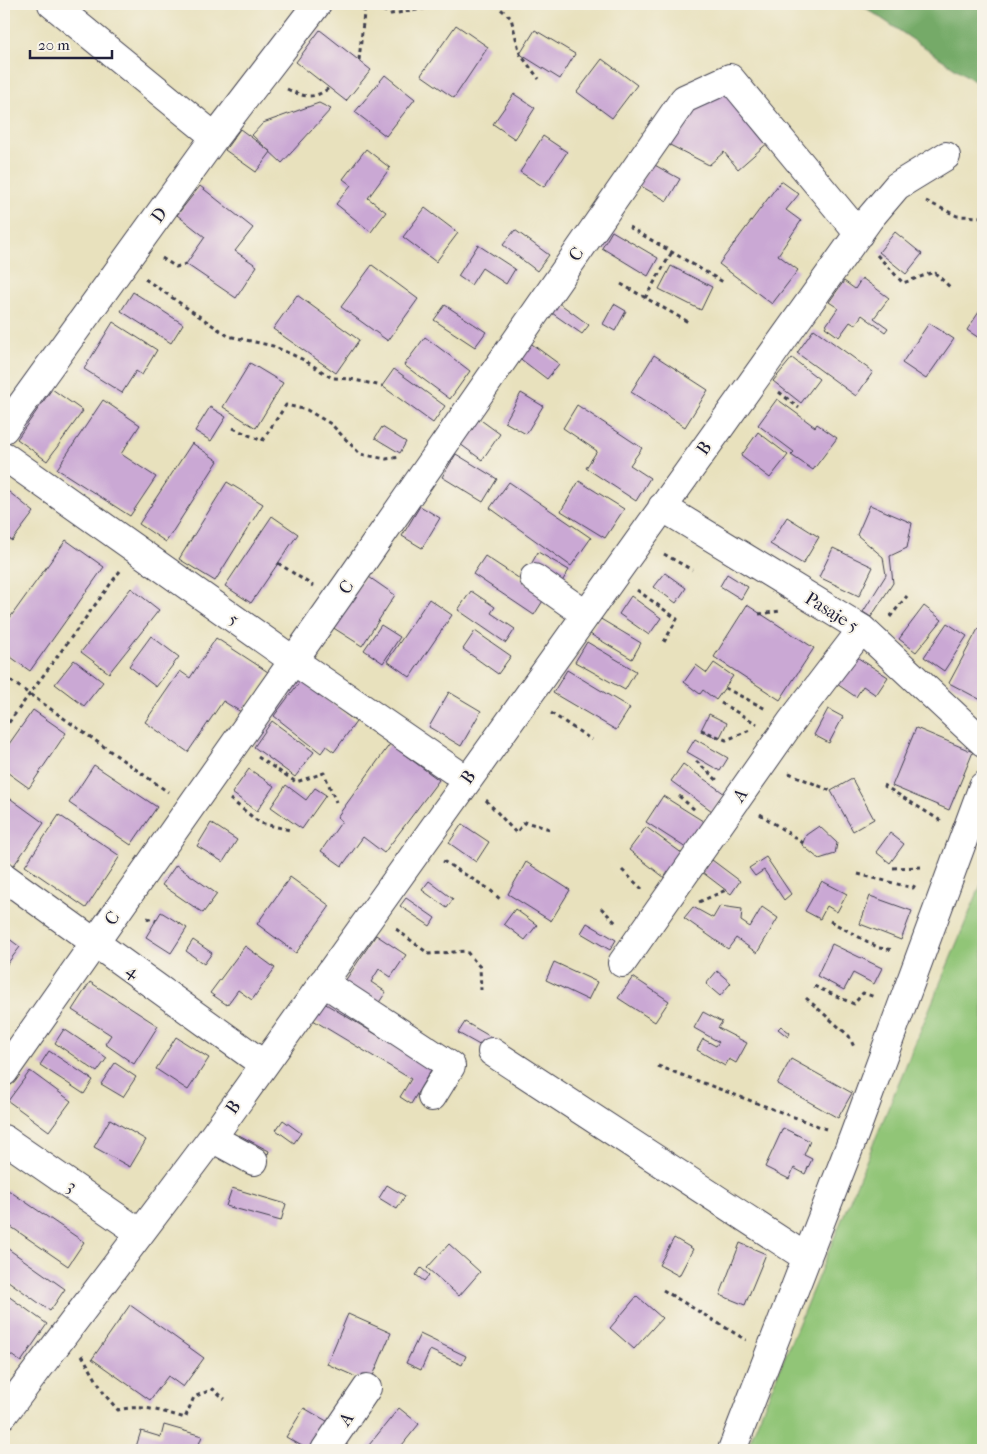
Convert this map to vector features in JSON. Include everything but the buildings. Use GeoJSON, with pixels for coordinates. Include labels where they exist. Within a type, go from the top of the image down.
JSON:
{"type":"FeatureCollection","features":[{"type":"Feature","properties":{"kind":"street"},"geometry":{"type":"LineString","coordinates":[[52,4],[215,137]]}},
{"type":"Feature","properties":{"kind":"street","name":"D"},"geometry":{"type":"LineString","coordinates":[[4,429],[215,137],[317,4]]}},
{"type":"Feature","properties":{"kind":"street","name":"C"},"geometry":{"type":"LineString","coordinates":[[4,1072],[189,807],[209,783],[684,99],[730,78],[859,234]]}},
{"type":"Feature","properties":{"kind":"street","name":"B"},"geometry":{"type":"LineString","coordinates":[[4,1414],[212,1138],[604,587],[859,234],[897,186],[946,156]]}},
{"type":"Feature","properties":{"kind":"street","name":"5"},"geometry":{"type":"LineString","coordinates":[[4,456],[294,661],[467,780]]}},
{"type":"Feature","properties":{"kind":"street","name":"Pasaje 5"},"geometry":{"type":"LineString","coordinates":[[662,507],[862,629],[983,742]]}},
{"type":"Feature","properties":{"kind":"street"},"geometry":{"type":"LineString","coordinates":[[534,578],[585,614]]}},
{"type":"Feature","properties":{"kind":"street","name":"A"},"geometry":{"type":"LineString","coordinates":[[622,963],[791,722],[862,629]]}},
{"type":"Feature","properties":{"kind":"street"},"geometry":{"type":"LineString","coordinates":[[732,1450],[808,1258],[983,786]]}},
{"type":"Feature","properties":{"kind":"street","name":"4"},"geometry":{"type":"LineString","coordinates":[[4,877],[94,944],[263,1064]]}},
{"type":"Feature","properties":{"kind":"street"},"geometry":{"type":"LineString","coordinates":[[323,982],[451,1066],[432,1097]]}},
{"type":"Feature","properties":{"kind":"street"},"geometry":{"type":"LineString","coordinates":[[492,1052],[808,1258]]}},
{"type":"Feature","properties":{"kind":"street"},"geometry":{"type":"LineString","coordinates":[[212,1138],[254,1161]]}},
{"type":"Feature","properties":{"kind":"street","name":"3"},"geometry":{"type":"LineString","coordinates":[[4,1139],[140,1233]]}},
{"type":"Feature","properties":{"kind":"street","name":"A"},"geometry":{"type":"LineString","coordinates":[[324,1450],[367,1388]]}},
{"type":"Feature","properties":{"kind":"path"},"geometry":{"type":"LineString","coordinates":[[359,60],[367,4],[391,14],[453,4]]}},
{"type":"Feature","properties":{"kind":"path"},"geometry":{"type":"LineString","coordinates":[[495,4],[511,18],[520,54],[539,79]]}},
{"type":"Feature","properties":{"kind":"path"},"geometry":{"type":"LineString","coordinates":[[261,78],[307,98],[320,95],[329,88]]}},
{"type":"Feature","properties":{"kind":"path"},"geometry":{"type":"LineString","coordinates":[[897,186],[957,216],[983,217]]}},
{"type":"Feature","properties":{"kind":"path"},"geometry":{"type":"LineString","coordinates":[[605,213],[723,282]]}},
{"type":"Feature","properties":{"kind":"path"},"geometry":{"type":"LineString","coordinates":[[859,234],[903,283],[934,272],[950,287]]}},
{"type":"Feature","properties":{"kind":"path"},"geometry":{"type":"LineString","coordinates":[[645,298],[672,252]]}},
{"type":"Feature","properties":{"kind":"path"},"geometry":{"type":"LineString","coordinates":[[124,264],[228,336],[273,346],[304,360],[332,378],[350,379],[382,386]]}},
{"type":"Feature","properties":{"kind":"path"},"geometry":{"type":"LineString","coordinates":[[621,284],[690,322]]}},
{"type":"Feature","properties":{"kind":"path"},"geometry":{"type":"LineString","coordinates":[[233,428],[262,441],[286,405],[307,410],[331,424],[360,454],[386,459],[409,457],[433,460]]}},
{"type":"Feature","properties":{"kind":"path"},"geometry":{"type":"LineString","coordinates":[[4,729],[136,549]]}},
{"type":"Feature","properties":{"kind":"path"},"geometry":{"type":"LineString","coordinates":[[278,562],[314,587],[348,583]]}},
{"type":"Feature","properties":{"kind":"path"},"geometry":{"type":"LineString","coordinates":[[604,587],[634,588],[677,619],[664,642]]}},
{"type":"Feature","properties":{"kind":"path"},"geometry":{"type":"LineString","coordinates":[[4,676],[189,807]]}},
{"type":"Feature","properties":{"kind":"path"},"geometry":{"type":"LineString","coordinates":[[725,688],[791,722]]}},
{"type":"Feature","properties":{"kind":"path"},"geometry":{"type":"LineString","coordinates":[[526,696],[592,740]]}},
{"type":"Feature","properties":{"kind":"path"},"geometry":{"type":"LineString","coordinates":[[721,703],[762,726]]}},
{"type":"Feature","properties":{"kind":"path"},"geometry":{"type":"LineString","coordinates":[[237,742],[296,782],[324,773],[336,802]]}},
{"type":"Feature","properties":{"kind":"path"},"geometry":{"type":"LineString","coordinates":[[763,762],[831,791]]}},
{"type":"Feature","properties":{"kind":"path"},"geometry":{"type":"LineString","coordinates":[[467,780],[516,833],[525,822],[550,829]]}},
{"type":"Feature","properties":{"kind":"path"},"geometry":{"type":"LineString","coordinates":[[209,783],[260,823],[290,830]]}},
{"type":"Feature","properties":{"kind":"path"},"geometry":{"type":"LineString","coordinates":[[883,786],[965,836]]}},
{"type":"Feature","properties":{"kind":"path"},"geometry":{"type":"LineString","coordinates":[[738,798],[803,843]]}},
{"type":"Feature","properties":{"kind":"path"},"geometry":{"type":"LineString","coordinates":[[420,846],[488,889],[501,900]]}},
{"type":"Feature","properties":{"kind":"path"},"geometry":{"type":"LineString","coordinates":[[921,874],[925,867]]}},
{"type":"Feature","properties":{"kind":"path"},"geometry":{"type":"LineString","coordinates":[[858,874],[913,888],[917,881]]}},
{"type":"Feature","properties":{"kind":"path"},"geometry":{"type":"LineString","coordinates":[[378,905],[394,914],[392,925],[429,954],[466,950],[480,967],[481,990]]}},
{"type":"Feature","properties":{"kind":"path"},"geometry":{"type":"LineString","coordinates":[[830,921],[878,948],[922,952]]}},
{"type":"Feature","properties":{"kind":"path"},"geometry":{"type":"LineString","coordinates":[[814,986],[854,1004],[863,993],[901,1006]]}},
{"type":"Feature","properties":{"kind":"path"},"geometry":{"type":"LineString","coordinates":[[806,998],[849,1036],[873,1085]]}},
{"type":"Feature","properties":{"kind":"path"},"geometry":{"type":"LineString","coordinates":[[658,1066],[853,1138]]}},
{"type":"Feature","properties":{"kind":"path"},"geometry":{"type":"LineString","coordinates":[[663,1290],[770,1354]]}},
{"type":"Feature","properties":{"kind":"path"},"geometry":{"type":"LineString","coordinates":[[69,1330],[68,1340],[82,1354],[105,1395],[118,1410],[134,1406],[149,1407],[185,1418],[194,1397],[213,1389],[226,1399]]}},
{"type":"Feature","properties":{"kind":"green space"},"geometry":{"type":"Polygon","coordinates":[[[860,4],[983,4],[983,87],[860,4]]]}},
{"type":"Feature","properties":{"kind":"green space"},"geometry":{"type":"Polygon","coordinates":[[[983,880],[983,1450],[746,1450],[983,880]]]}}]}
